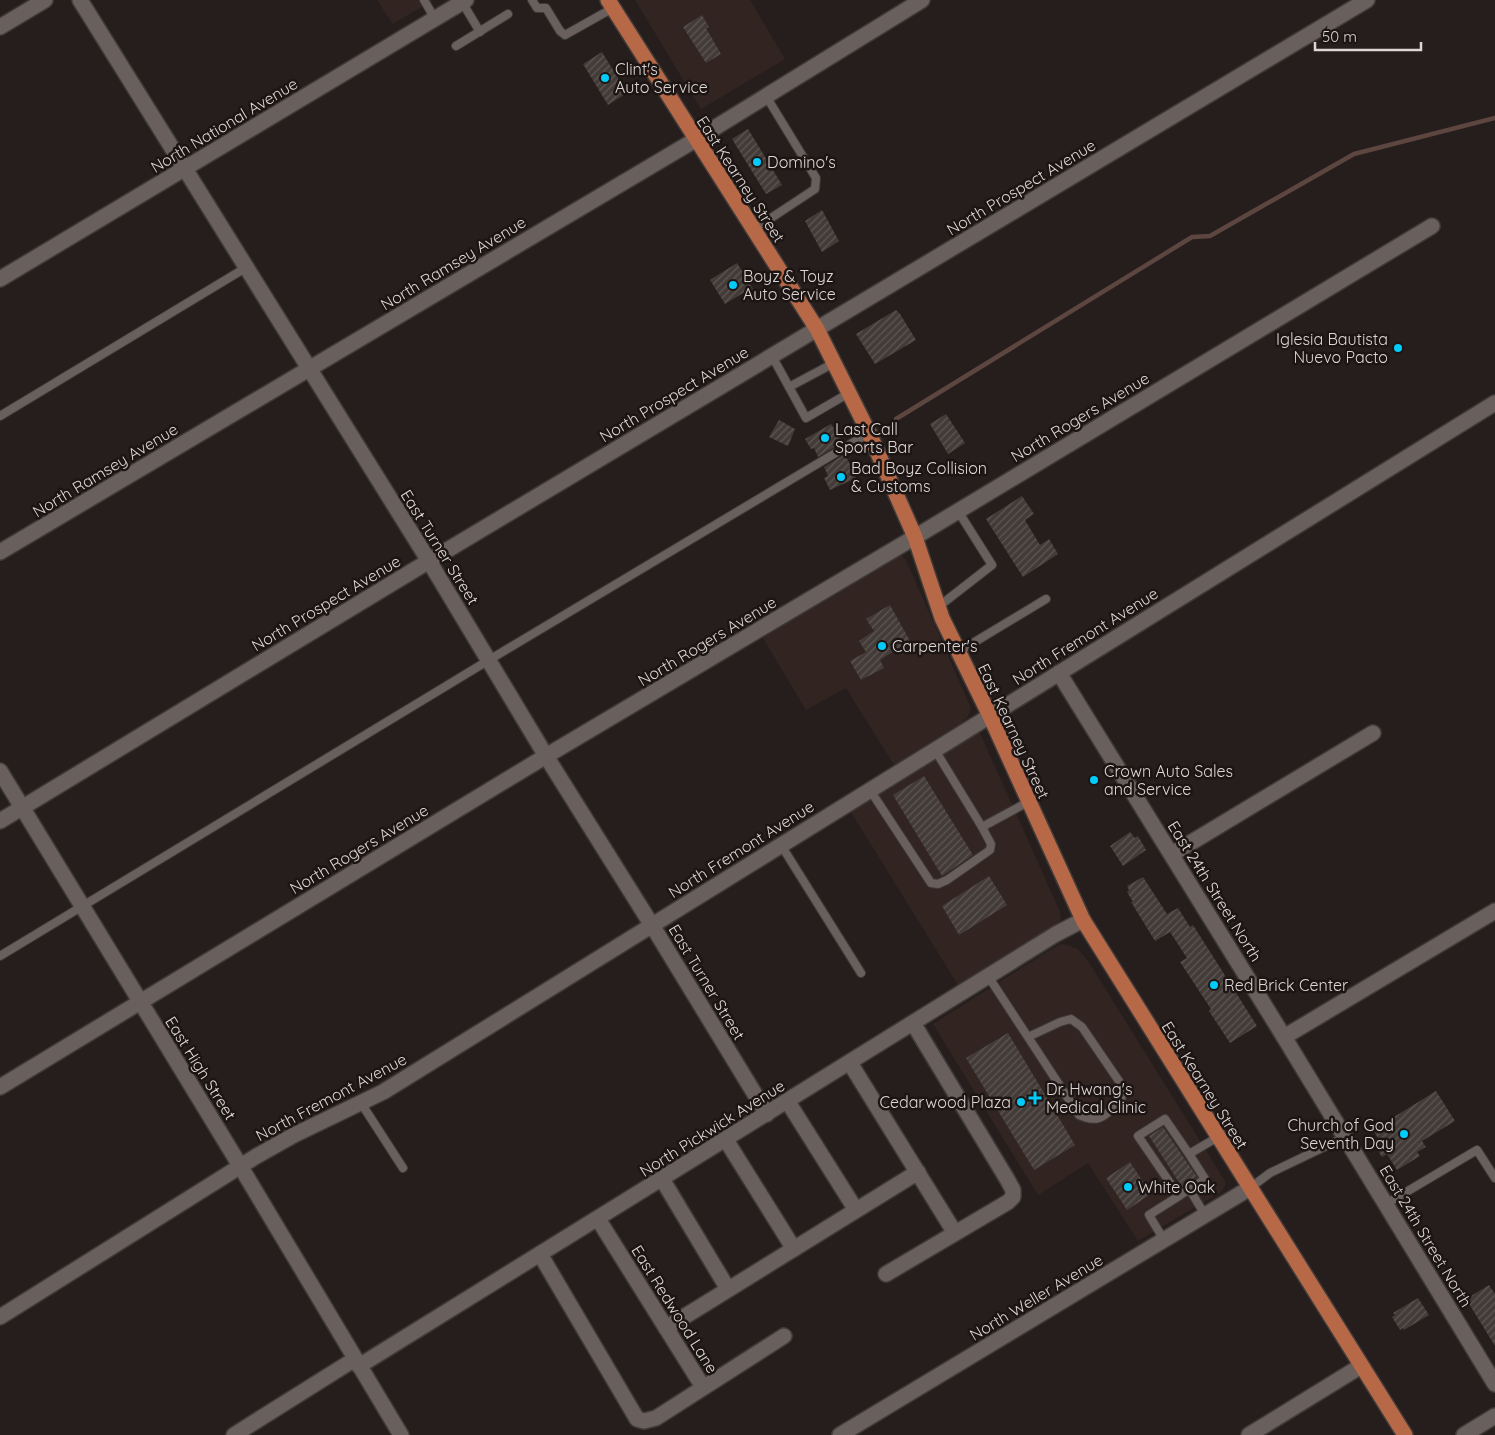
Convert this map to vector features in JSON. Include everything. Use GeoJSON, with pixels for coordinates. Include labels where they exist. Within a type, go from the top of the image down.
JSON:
{"type":"FeatureCollection","features":[{"type":"Feature","properties":{"kind":"main road","name":"East Kearney Street"},"geometry":{"type":"LineString","coordinates":[[610,4],[817,330],[869,433],[915,537],[938,607],[1083,920],[1405,1435]]}},
{"type":"Feature","properties":{"kind":"street"},"geometry":{"type":"LineString","coordinates":[[0,27],[44,0]]}},
{"type":"Feature","properties":{"kind":"street","name":"East Turner Street"},"geometry":{"type":"LineString","coordinates":[[80,0],[429,561],[546,756],[767,1114]]}},
{"type":"Feature","properties":{"kind":"street","name":"North Ramsey Avenue"},"geometry":{"type":"LineString","coordinates":[[0,552],[695,140],[922,0]]}},
{"type":"Feature","properties":{"kind":"street","name":"North Prospect Avenue"},"geometry":{"type":"LineString","coordinates":[[0,821],[429,561],[1367,0]]}},
{"type":"Feature","properties":{"kind":"street","name":"North National Avenue"},"geometry":{"type":"LineString","coordinates":[[0,279],[464,1]]}},
{"type":"Feature","properties":{"kind":"street","name":"North Rogers Avenue"},"geometry":{"type":"LineString","coordinates":[[0,1087],[546,756],[1432,226]]}},
{"type":"Feature","properties":{"kind":"street","name":"North Fremont Avenue"},"geometry":{"type":"LineString","coordinates":[[0,1317],[240,1166],[294,1135],[383,1092],[1495,403]]}},
{"type":"Feature","properties":{"kind":"street","name":"East 24th Street North"},"geometry":{"type":"LineString","coordinates":[[1059,673],[1172,854],[1495,1384]]}},
{"type":"Feature","properties":{"kind":"street"},"geometry":{"type":"LineString","coordinates":[[1172,854],[1373,733]]}},
{"type":"Feature","properties":{"kind":"street","name":"East High Street"},"geometry":{"type":"LineString","coordinates":[[0,771],[401,1435]]}},
{"type":"Feature","properties":{"kind":"street"},"geometry":{"type":"LineString","coordinates":[[1284,1037],[1495,911]]}},
{"type":"Feature","properties":{"kind":"street","name":"North Pickwick Avenue"},"geometry":{"type":"LineString","coordinates":[[234,1435],[540,1254],[788,1102],[1056,934],[1083,920]]}},
{"type":"Feature","properties":{"kind":"street"},"geometry":{"type":"LineString","coordinates":[[886,1274],[1008,1202],[1014,1196],[1013,1190],[913,1023]]}},
{"type":"Feature","properties":{"kind":"street"},"geometry":{"type":"LineString","coordinates":[[850,1062],[955,1233]]}},
{"type":"Feature","properties":{"kind":"street"},"geometry":{"type":"LineString","coordinates":[[788,1102],[856,1210]]}},
{"type":"Feature","properties":{"kind":"street"},"geometry":{"type":"LineString","coordinates":[[726,1140],[794,1249]]}},
{"type":"Feature","properties":{"kind":"street"},"geometry":{"type":"LineString","coordinates":[[666,1328],[918,1172]]}},
{"type":"Feature","properties":{"kind":"street"},"geometry":{"type":"LineString","coordinates":[[662,1179],[728,1289]]}},
{"type":"Feature","properties":{"kind":"street","name":"North Weller Avenue"},"geometry":{"type":"LineString","coordinates":[[840,1435],[1250,1188]]}},
{"type":"Feature","properties":{"kind":"street","name":"East Redwood Lane"},"geometry":{"type":"LineString","coordinates":[[598,1218],[703,1387],[784,1336]]}},
{"type":"Feature","properties":{"kind":"street"},"geometry":{"type":"LineString","coordinates":[[540,1254],[637,1419],[644,1421],[656,1418],[703,1387]]}},
{"type":"Feature","properties":{"kind":"street"},"geometry":{"type":"LineString","coordinates":[[1249,1435],[1361,1366]]}},
{"type":"Feature","properties":{"kind":"street"},"geometry":{"type":"LineString","coordinates":[[1473,1433],[1495,1416]]}},
{"type":"Feature","properties":{"kind":"lane"},"geometry":{"type":"LineString","coordinates":[[424,0],[435,18]]}},
{"type":"Feature","properties":{"kind":"lane"},"geometry":{"type":"LineString","coordinates":[[532,0],[537,8],[546,8],[560,31],[565,35],[610,4]]}},
{"type":"Feature","properties":{"kind":"lane"},"geometry":{"type":"LineString","coordinates":[[464,1],[480,32]]}},
{"type":"Feature","properties":{"kind":"lane"},"geometry":{"type":"LineString","coordinates":[[456,46],[508,14]]}},
{"type":"Feature","properties":{"kind":"lane"},"geometry":{"type":"LineString","coordinates":[[753,230],[815,189],[816,178],[766,96]]}},
{"type":"Feature","properties":{"kind":"lane"},"geometry":{"type":"LineString","coordinates":[[0,416],[247,267]]}},
{"type":"Feature","properties":{"kind":"lane"},"geometry":{"type":"LineString","coordinates":[[772,356],[806,418],[849,393]]}},
{"type":"Feature","properties":{"kind":"lane"},"geometry":{"type":"LineString","coordinates":[[789,387],[834,363]]}},
{"type":"Feature","properties":{"kind":"lane"},"geometry":{"type":"LineString","coordinates":[[0,956],[869,433]]}},
{"type":"Feature","properties":{"kind":"lane"},"geometry":{"type":"LineString","coordinates":[[938,607],[992,565],[958,511]]}},
{"type":"Feature","properties":{"kind":"lane"},"geometry":{"type":"LineString","coordinates":[[958,652],[1046,598]]}},
{"type":"Feature","properties":{"kind":"lane"},"geometry":{"type":"LineString","coordinates":[[870,790],[931,883],[938,884],[947,880],[990,850],[991,844],[935,750]]}},
{"type":"Feature","properties":{"kind":"lane"},"geometry":{"type":"LineString","coordinates":[[982,827],[1028,802]]}},
{"type":"Feature","properties":{"kind":"lane"},"geometry":{"type":"LineString","coordinates":[[781,845],[861,973]]}},
{"type":"Feature","properties":{"kind":"lane"},"geometry":{"type":"LineString","coordinates":[[988,976],[1079,1116],[1090,1120],[1102,1117],[1121,1102],[1123,1087],[1082,1027],[1071,1019],[1054,1024],[1028,1037]]}},
{"type":"Feature","properties":{"kind":"lane"},"geometry":{"type":"LineString","coordinates":[[361,1103],[403,1168]]}},
{"type":"Feature","properties":{"kind":"lane"},"geometry":{"type":"LineString","coordinates":[[1164,1240],[1149,1215],[1205,1180],[1194,1167],[1165,1119],[1138,1136],[1152,1149],[1163,1165],[1173,1180],[1179,1196]]}},
{"type":"Feature","properties":{"kind":"lane"},"geometry":{"type":"LineString","coordinates":[[1186,1152],[1218,1137]]}},
{"type":"Feature","properties":{"kind":"lane"},"geometry":{"type":"LineString","coordinates":[[1250,1188],[1270,1173],[1345,1137]]}},
{"type":"Feature","properties":{"kind":"lane"},"geometry":{"type":"LineString","coordinates":[[1386,1204],[1477,1150],[1495,1178]]}},
{"type":"Feature","properties":{"kind":"lane"},"geometry":{"type":"LineString","coordinates":[[1190,1190],[1206,1215]]}},
{"type":"Feature","properties":{"kind":"shaded area"},"geometry":{"type":"Polygon","coordinates":[[[377,0],[433,0],[393,24],[377,0]]]}},
{"type":"Feature","properties":{"kind":"shaded area"},"geometry":{"type":"Polygon","coordinates":[[[635,0],[750,0],[785,59],[701,109],[635,0]]]}},
{"type":"Feature","properties":{"kind":"shaded area"},"geometry":{"type":"Polygon","coordinates":[[[901,555],[905,558],[971,708],[963,722],[894,765],[846,688],[806,710],[763,638],[896,556],[901,555]]]}},
{"type":"Feature","properties":{"kind":"shaded area"},"geometry":{"type":"Polygon","coordinates":[[[977,731],[984,742],[1060,912],[1061,920],[1050,932],[958,985],[849,809],[977,731]]]}},
{"type":"Feature","properties":{"kind":"shaded area"},"geometry":{"type":"Polygon","coordinates":[[[1064,944],[1078,949],[1088,961],[1225,1181],[1225,1186],[1221,1192],[1138,1241],[1088,1163],[1038,1195],[933,1024],[1058,945],[1064,944]]]}},
{"type":"Feature","properties":{"kind":"building"},"geometry":{"type":"Polygon","coordinates":[[[702,15],[709,27],[706,28],[721,54],[706,63],[683,27],[702,15]]]}},
{"type":"Feature","properties":{"kind":"building","name":"Clint's Auto Service"},"geometry":{"type":"Polygon","coordinates":[[[602,52],[627,93],[608,105],[583,64],[602,52]]]}},
{"type":"Feature","properties":{"kind":"building","name":"Domino's"},"geometry":{"type":"Polygon","coordinates":[[[748,129],[782,185],[766,194],[732,139],[748,129]]]}},
{"type":"Feature","properties":{"kind":"building"},"geometry":{"type":"Polygon","coordinates":[[[822,210],[839,241],[822,252],[805,221],[822,210]]]}},
{"type":"Feature","properties":{"kind":"building","name":"Boyz & Toyz Auto Service"},"geometry":{"type":"Polygon","coordinates":[[[737,263],[753,289],[725,304],[710,280],[737,263]]]}},
{"type":"Feature","properties":{"kind":"building"},"geometry":{"type":"Polygon","coordinates":[[[896,310],[916,340],[875,364],[856,334],[896,310]]]}},
{"type":"Feature","properties":{"kind":"building"},"geometry":{"type":"Polygon","coordinates":[[[946,414],[965,443],[948,454],[930,424],[946,414]]]}},
{"type":"Feature","properties":{"kind":"building"},"geometry":{"type":"Polygon","coordinates":[[[779,420],[795,429],[788,446],[769,437],[779,420]]]}},
{"type":"Feature","properties":{"kind":"building","name":"Last Call Sports Bar"},"geometry":{"type":"Polygon","coordinates":[[[831,424],[843,442],[818,457],[814,448],[811,449],[805,439],[831,424]]]}},
{"type":"Feature","properties":{"kind":"building","name":"Bad Boyz Collision & Customs"},"geometry":{"type":"Polygon","coordinates":[[[845,454],[856,478],[830,490],[824,478],[828,476],[824,467],[845,454]]]}},
{"type":"Feature","properties":{"kind":"building"},"geometry":{"type":"Polygon","coordinates":[[[1022,496],[1034,514],[1025,520],[1040,545],[1049,539],[1058,554],[1023,577],[986,519],[1022,496]]]}},
{"type":"Feature","properties":{"kind":"building","name":"Carpenter's"},"geometry":{"type":"Polygon","coordinates":[[[890,605],[910,641],[880,660],[884,668],[861,680],[850,661],[866,652],[859,641],[874,631],[866,619],[890,605]]]}},
{"type":"Feature","properties":{"kind":"building"},"geometry":{"type":"Polygon","coordinates":[[[924,776],[973,855],[942,876],[893,795],[924,776]]]}},
{"type":"Feature","properties":{"kind":"building"},"geometry":{"type":"Polygon","coordinates":[[[1130,832],[1135,838],[1138,836],[1146,850],[1123,866],[1110,846],[1130,832]]]}},
{"type":"Feature","properties":{"kind":"building"},"geometry":{"type":"Polygon","coordinates":[[[989,876],[1007,905],[959,935],[942,906],[989,876]]]}},
{"type":"Feature","properties":{"kind":"building","name":"Red Brick Center"},"geometry":{"type":"Polygon","coordinates":[[[1143,877],[1167,914],[1178,908],[1190,927],[1193,925],[1257,1026],[1230,1043],[1209,1011],[1211,1009],[1180,962],[1187,958],[1170,932],[1155,941],[1131,902],[1133,902],[1127,892],[1129,890],[1127,886],[1143,877]]]}},
{"type":"Feature","properties":{"kind":"building","name":"Cedarwood Plaza"},"geometry":{"type":"Polygon","coordinates":[[[1008,1033],[1075,1145],[1034,1170],[966,1058],[1008,1033]]]}},
{"type":"Feature","properties":{"kind":"building","name":"Church of God Seventh Day"},"geometry":{"type":"Polygon","coordinates":[[[1436,1091],[1455,1121],[1422,1141],[1426,1147],[1417,1152],[1420,1156],[1397,1170],[1387,1154],[1382,1157],[1373,1142],[1378,1138],[1373,1130],[1436,1091]]]}},
{"type":"Feature","properties":{"kind":"building"},"geometry":{"type":"Polygon","coordinates":[[[1163,1127],[1197,1177],[1182,1187],[1149,1136],[1163,1127]]]}},
{"type":"Feature","properties":{"kind":"building"},"geometry":{"type":"Polygon","coordinates":[[[1130,1162],[1151,1194],[1127,1210],[1106,1178],[1130,1162]]]}},
{"type":"Feature","properties":{"kind":"building"},"geometry":{"type":"Polygon","coordinates":[[[1489,1285],[1495,1294],[1495,1346],[1466,1299],[1489,1285]]]}},
{"type":"Feature","properties":{"kind":"building"},"geometry":{"type":"Polygon","coordinates":[[[1418,1298],[1429,1315],[1404,1330],[1403,1328],[1400,1330],[1392,1317],[1395,1315],[1393,1313],[1418,1298]]]}},
{"type":"Feature","properties":{"kind":"waterway"},"geometry":{"type":"LineString","coordinates":[[896,419],[1192,237],[1210,236],[1354,154],[1495,118]]}},
{"type":"Feature","properties":{"kind":"place","name":"Clint's Auto Service"},"geometry":{"type":"Point","coordinates":[605,78]}},
{"type":"Feature","properties":{"kind":"place","name":"Domino's"},"geometry":{"type":"Point","coordinates":[757,162]}},
{"type":"Feature","properties":{"kind":"place","name":"Boyz & Toyz Auto Service"},"geometry":{"type":"Point","coordinates":[733,285]}},
{"type":"Feature","properties":{"kind":"place","name":"Iglesia Bautista Nuevo Pacto"},"geometry":{"type":"Point","coordinates":[1398,348]}},
{"type":"Feature","properties":{"kind":"place","name":"Last Call Sports Bar"},"geometry":{"type":"Point","coordinates":[825,438]}},
{"type":"Feature","properties":{"kind":"place","name":"Bad Boyz Collision & Customs"},"geometry":{"type":"Point","coordinates":[841,477]}},
{"type":"Feature","properties":{"kind":"place","name":"Carpenter's"},"geometry":{"type":"Point","coordinates":[882,646]}},
{"type":"Feature","properties":{"kind":"place","name":"Crown Auto Sales and Service"},"geometry":{"type":"Point","coordinates":[1094,780]}},
{"type":"Feature","properties":{"kind":"place","name":"Red Brick Center"},"geometry":{"type":"Point","coordinates":[1214,985]}},
{"type":"Feature","properties":{"kind":"place","name":"Dr. Hwang's Medical Clinic"},"geometry":{"type":"Point","coordinates":[1035,1098]}},
{"type":"Feature","properties":{"kind":"place","name":"Cedarwood Plaza"},"geometry":{"type":"Point","coordinates":[1021,1102]}},
{"type":"Feature","properties":{"kind":"place","name":"Church of God Seventh Day"},"geometry":{"type":"Point","coordinates":[1404,1134]}},
{"type":"Feature","properties":{"kind":"place","name":"White Oak"},"geometry":{"type":"Point","coordinates":[1128,1187]}}]}
